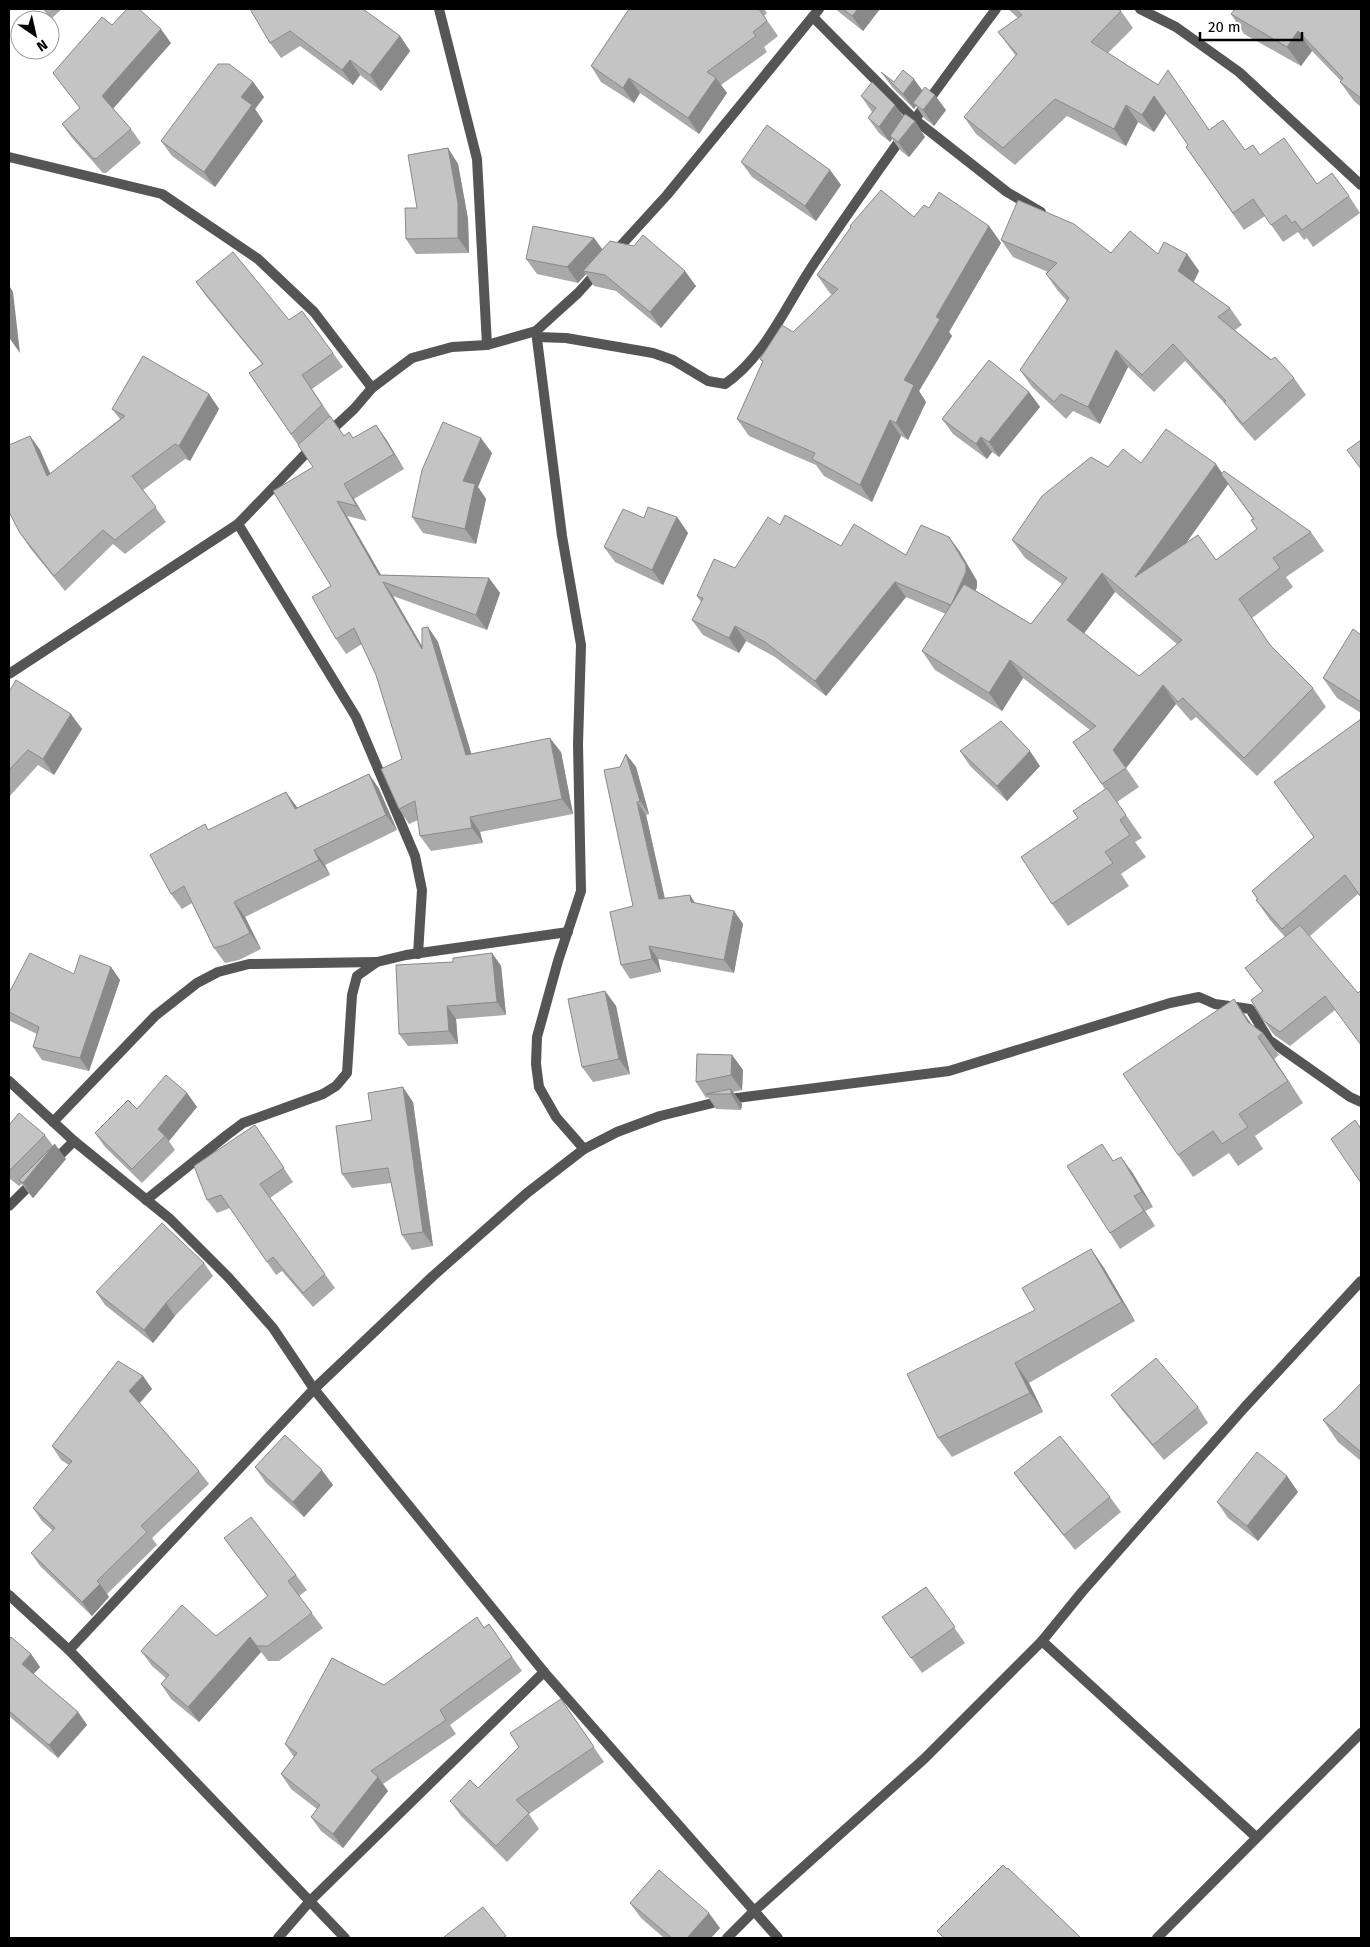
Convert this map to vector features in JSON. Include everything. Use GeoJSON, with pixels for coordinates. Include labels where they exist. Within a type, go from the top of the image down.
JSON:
{"type":"FeatureCollection","features":[{"type":"Feature","properties":{"kind":"street"},"geometry":{"type":"LineString","coordinates":[[439,9],[477,159],[487,345]]}},
{"type":"Feature","properties":{"kind":"street"},"geometry":{"type":"LineString","coordinates":[[9,674],[238,524],[310,448],[354,409],[372,388],[412,358],[452,347],[487,345],[536,334],[653,353],[681,364],[708,381],[725,384],[739,374],[761,347],[814,264],[914,119],[996,9]]}},
{"type":"Feature","properties":{"kind":"street"},"geometry":{"type":"LineString","coordinates":[[1140,9],[1176,28],[1239,72],[1361,185]]}},
{"type":"Feature","properties":{"kind":"street"},"geometry":{"type":"LineString","coordinates":[[536,334],[578,293],[667,195],[816,13],[914,119],[1006,192],[1050,216]]}},
{"type":"Feature","properties":{"kind":"street"},"geometry":{"type":"LineString","coordinates":[[9,157],[162,194],[258,259],[314,312],[372,388]]}},
{"type":"Feature","properties":{"kind":"street"},"geometry":{"type":"LineString","coordinates":[[536,334],[562,536],[581,645],[578,744],[581,891],[558,961],[537,1037],[536,1064],[540,1087],[552,1109],[584,1148]]}},
{"type":"Feature","properties":{"kind":"street"},"geometry":{"type":"LineString","coordinates":[[238,524],[356,717],[415,856],[422,890],[418,954]]}},
{"type":"Feature","properties":{"kind":"street"},"geometry":{"type":"LineString","coordinates":[[53,1122],[154,1016],[197,982],[218,972],[249,964],[376,962],[568,932]]}},
{"type":"Feature","properties":{"kind":"street"},"geometry":{"type":"LineString","coordinates":[[146,1200],[243,1124],[323,1094],[336,1086],[347,1073],[352,995],[357,976],[376,962]]}},
{"type":"Feature","properties":{"kind":"street"},"geometry":{"type":"LineString","coordinates":[[69,1650],[314,1389],[433,1276],[527,1193],[584,1148],[618,1132],[660,1116],[729,1099],[949,1071],[1170,1003],[1199,997],[1215,1004],[1250,1009],[1269,1040],[1350,1097],[1361,1102]]}},
{"type":"Feature","properties":{"kind":"street"},"geometry":{"type":"LineString","coordinates":[[9,1081],[74,1141],[170,1219],[235,1285],[273,1328],[314,1389],[544,1672],[778,1938]]}},
{"type":"Feature","properties":{"kind":"street"},"geometry":{"type":"LineString","coordinates":[[9,1206],[74,1141]]}},
{"type":"Feature","properties":{"kind":"street"},"geometry":{"type":"LineString","coordinates":[[727,1938],[924,1759],[1042,1641],[1082,1592],[1244,1408],[1361,1281]]}},
{"type":"Feature","properties":{"kind":"street"},"geometry":{"type":"LineString","coordinates":[[9,1595],[69,1650],[345,1938]]}},
{"type":"Feature","properties":{"kind":"street"},"geometry":{"type":"LineString","coordinates":[[1042,1641],[1256,1837]]}},
{"type":"Feature","properties":{"kind":"street"},"geometry":{"type":"LineString","coordinates":[[278,1938],[310,1901],[544,1672]]}},
{"type":"Feature","properties":{"kind":"street"},"geometry":{"type":"LineString","coordinates":[[1157,1938],[1361,1733]]}},
{"type":"Feature","properties":{"kind":"building"},"geometry":{"type":"Polygon","coordinates":[[[127,9],[139,9],[161,29],[102,96],[131,129],[96,159],[62,124],[80,108],[53,73],[102,17],[112,25],[127,9]]]}},
{"type":"Feature","properties":{"kind":"building"},"geometry":{"type":"Polygon","coordinates":[[[250,9],[363,9],[400,36],[370,75],[350,60],[342,70],[290,31],[270,43],[250,9]]]}},
{"type":"Feature","properties":{"kind":"building"},"geometry":{"type":"Polygon","coordinates":[[[629,9],[759,9],[767,21],[753,32],[756,36],[707,72],[716,78],[688,118],[629,78],[623,88],[591,66],[629,9]]]}},
{"type":"Feature","properties":{"kind":"building"},"geometry":{"type":"Polygon","coordinates":[[[843,9],[858,9],[852,16],[843,9]]]}},
{"type":"Feature","properties":{"kind":"building"},"geometry":{"type":"Polygon","coordinates":[[[1015,9],[1118,9],[1121,11],[1091,42],[1158,85],[1168,70],[1209,130],[1223,120],[1245,150],[1253,145],[1260,155],[1284,138],[1317,184],[1332,173],[1349,196],[1302,230],[1295,221],[1292,223],[1286,215],[1271,225],[1253,199],[1233,213],[1186,147],[1188,145],[1154,96],[1142,115],[1126,105],[1114,129],[1055,99],[1003,148],[964,117],[1017,54],[998,32],[1022,15],[1015,9]]]}},
{"type":"Feature","properties":{"kind":"building"},"geometry":{"type":"Polygon","coordinates":[[[1235,9],[1361,9],[1361,98],[1340,82],[1343,78],[1298,31],[1287,47],[1231,14],[1235,9]]]}},
{"type":"Feature","properties":{"kind":"building"},"geometry":{"type":"Polygon","coordinates":[[[218,64],[229,64],[253,82],[241,97],[252,105],[204,172],[161,141],[218,64]]]}},
{"type":"Feature","properties":{"kind":"building"},"geometry":{"type":"Polygon","coordinates":[[[903,70],[914,79],[903,94],[881,72],[894,82],[903,70]]]}},
{"type":"Feature","properties":{"kind":"building"},"geometry":{"type":"Polygon","coordinates":[[[872,82],[895,105],[879,127],[868,118],[876,108],[861,96],[872,82]]]}},
{"type":"Feature","properties":{"kind":"building"},"geometry":{"type":"Polygon","coordinates":[[[925,87],[935,95],[923,110],[913,103],[925,87]]]}},
{"type":"Feature","properties":{"kind":"building"},"geometry":{"type":"Polygon","coordinates":[[[905,114],[915,121],[898,142],[890,136],[905,114]]]}},
{"type":"Feature","properties":{"kind":"building"},"geometry":{"type":"Polygon","coordinates":[[[767,125],[830,170],[805,206],[741,162],[767,125]]]}},
{"type":"Feature","properties":{"kind":"building"},"geometry":{"type":"Polygon","coordinates":[[[448,148],[458,203],[458,238],[406,239],[405,208],[417,208],[408,155],[448,148]]]}},
{"type":"Feature","properties":{"kind":"building"},"geometry":{"type":"Polygon","coordinates":[[[881,190],[914,217],[924,205],[929,208],[939,192],[989,226],[936,317],[940,319],[904,380],[914,385],[896,423],[890,420],[860,485],[812,459],[815,453],[737,419],[763,361],[760,359],[782,325],[793,332],[838,289],[817,275],[850,226],[881,190]]]}},
{"type":"Feature","properties":{"kind":"building"},"geometry":{"type":"Polygon","coordinates":[[[1018,200],[1074,224],[1111,253],[1130,231],[1158,254],[1164,242],[1187,254],[1178,271],[1230,308],[1218,317],[1271,360],[1275,357],[1294,378],[1243,424],[1224,402],[1226,401],[1173,344],[1142,375],[1116,350],[1088,407],[1061,394],[1054,402],[1020,370],[1069,298],[1046,274],[1057,263],[1001,240],[1018,200]]]}},
{"type":"Feature","properties":{"kind":"building"},"geometry":{"type":"Polygon","coordinates":[[[533,226],[594,238],[567,267],[526,259],[533,226]]]}},
{"type":"Feature","properties":{"kind":"building"},"geometry":{"type":"Polygon","coordinates":[[[643,235],[685,271],[650,312],[605,275],[583,271],[610,241],[634,246],[643,235]]]}},
{"type":"Feature","properties":{"kind":"building"},"geometry":{"type":"Polygon","coordinates":[[[233,252],[289,320],[302,311],[333,353],[302,375],[322,405],[291,434],[249,373],[263,364],[196,282],[233,252]]]}},
{"type":"Feature","properties":{"kind":"building"},"geometry":{"type":"Polygon","coordinates":[[[143,356],[209,394],[179,446],[175,444],[132,476],[156,507],[115,540],[103,530],[54,576],[20,533],[9,512],[9,445],[30,436],[47,476],[125,416],[112,409],[143,356]]]}},
{"type":"Feature","properties":{"kind":"building"},"geometry":{"type":"Polygon","coordinates":[[[989,360],[1029,392],[989,442],[981,437],[976,444],[942,419],[989,360]]]}},
{"type":"Feature","properties":{"kind":"building"},"geometry":{"type":"Polygon","coordinates":[[[330,416],[344,436],[349,432],[353,438],[376,425],[394,454],[344,484],[357,506],[337,501],[379,575],[489,578],[476,615],[383,582],[422,649],[422,628],[428,627],[466,755],[550,738],[562,799],[470,817],[472,828],[420,836],[415,801],[399,809],[381,769],[402,759],[376,675],[354,628],[336,639],[312,597],[331,586],[273,491],[313,467],[298,445],[330,416]]]}},
{"type":"Feature","properties":{"kind":"building"},"geometry":{"type":"Polygon","coordinates":[[[443,422],[481,438],[463,481],[475,484],[465,529],[412,517],[422,470],[443,422]]]}},
{"type":"Feature","properties":{"kind":"building"},"geometry":{"type":"Polygon","coordinates":[[[1166,429],[1216,464],[1135,577],[1198,535],[1216,560],[1257,529],[1251,520],[1254,519],[1221,474],[1224,471],[1311,532],[1273,558],[1280,568],[1239,599],[1270,645],[1313,688],[1244,758],[1183,698],[1178,702],[1163,685],[1113,750],[1126,768],[1102,784],[1073,742],[1096,726],[1010,660],[989,693],[922,651],[964,584],[1031,624],[1067,578],[1012,540],[1042,496],[1091,457],[1108,467],[1123,449],[1141,463],[1166,429]],[[1102,573],[1067,620],[1139,676],[1182,640],[1102,573]]]}},
{"type":"Feature","properties":{"kind":"building"},"geometry":{"type":"Polygon","coordinates":[[[1361,440],[1361,469],[1347,450],[1361,440]]]}},
{"type":"Feature","properties":{"kind":"building"},"geometry":{"type":"Polygon","coordinates":[[[648,507],[677,517],[652,570],[604,547],[623,509],[644,518],[648,507]]]}},
{"type":"Feature","properties":{"kind":"building"},"geometry":{"type":"Polygon","coordinates":[[[785,515],[841,546],[854,524],[906,555],[921,525],[949,537],[966,565],[966,572],[951,605],[895,582],[815,681],[765,642],[735,626],[729,638],[692,620],[703,598],[697,596],[714,559],[735,568],[768,517],[780,525],[785,515]]]}},
{"type":"Feature","properties":{"kind":"building"},"geometry":{"type":"Polygon","coordinates":[[[1353,629],[1361,635],[1361,702],[1323,678],[1353,629]]]}},
{"type":"Feature","properties":{"kind":"building"},"geometry":{"type":"Polygon","coordinates":[[[16,680],[71,714],[43,759],[28,750],[9,770],[9,692],[16,680]]]}},
{"type":"Feature","properties":{"kind":"building"},"geometry":{"type":"Polygon","coordinates":[[[1361,719],[1361,897],[1345,875],[1282,929],[1256,900],[1258,899],[1252,891],[1314,837],[1274,782],[1361,719]]]}},
{"type":"Feature","properties":{"kind":"building"},"geometry":{"type":"Polygon","coordinates":[[[1001,721],[1030,751],[997,786],[960,751],[1001,721]]]}},
{"type":"Feature","properties":{"kind":"building"},"geometry":{"type":"Polygon","coordinates":[[[626,754],[640,801],[637,802],[659,899],[690,895],[691,902],[734,911],[724,960],[649,946],[652,959],[621,965],[610,912],[633,906],[604,770],[620,767],[626,754]]]}},
{"type":"Feature","properties":{"kind":"building"},"geometry":{"type":"Polygon","coordinates":[[[369,774],[386,815],[314,850],[319,860],[234,902],[250,933],[228,944],[214,948],[184,886],[171,894],[150,855],[205,824],[208,830],[286,792],[295,809],[369,774]]]}},
{"type":"Feature","properties":{"kind":"building"},"geometry":{"type":"Polygon","coordinates":[[[1107,788],[1126,815],[1120,820],[1130,835],[1105,852],[1113,863],[1052,904],[1021,857],[1078,818],[1073,811],[1107,788]]]}},
{"type":"Feature","properties":{"kind":"building"},"geometry":{"type":"Polygon","coordinates":[[[1300,925],[1358,993],[1360,991],[1361,1045],[1325,996],[1280,1032],[1264,1021],[1251,1000],[1263,991],[1245,968],[1300,925]]]}},
{"type":"Feature","properties":{"kind":"building"},"geometry":{"type":"Polygon","coordinates":[[[30,953],[74,974],[80,955],[111,967],[80,1058],[33,1047],[39,1027],[9,1012],[9,993],[30,953]]]}},
{"type":"Feature","properties":{"kind":"building"},"geometry":{"type":"Polygon","coordinates":[[[492,953],[497,1002],[447,1006],[449,1031],[399,1034],[396,965],[453,962],[453,958],[492,953]]]}},
{"type":"Feature","properties":{"kind":"building"},"geometry":{"type":"Polygon","coordinates":[[[605,991],[619,1059],[582,1067],[568,999],[605,991]]]}},
{"type":"Feature","properties":{"kind":"building"},"geometry":{"type":"Polygon","coordinates":[[[1234,999],[1248,1022],[1263,1033],[1258,1037],[1288,1081],[1239,1114],[1248,1127],[1222,1144],[1213,1131],[1178,1155],[1123,1074],[1234,999]]]}},
{"type":"Feature","properties":{"kind":"building"},"geometry":{"type":"Polygon","coordinates":[[[697,1054],[732,1055],[731,1075],[696,1082],[697,1054]]]}},
{"type":"Feature","properties":{"kind":"building"},"geometry":{"type":"Polygon","coordinates":[[[166,1075],[187,1093],[158,1129],[165,1136],[132,1169],[95,1133],[128,1100],[137,1109],[166,1075]]]}},
{"type":"Feature","properties":{"kind":"building"},"geometry":{"type":"Polygon","coordinates":[[[403,1087],[423,1232],[402,1235],[388,1168],[342,1174],[336,1126],[372,1120],[368,1093],[403,1087]]]}},
{"type":"Feature","properties":{"kind":"building"},"geometry":{"type":"Polygon","coordinates":[[[731,1089],[731,1094],[706,1094],[731,1089]]]}},
{"type":"Feature","properties":{"kind":"building"},"geometry":{"type":"Polygon","coordinates":[[[19,1113],[45,1135],[9,1171],[9,1125],[19,1113]]]}},
{"type":"Feature","properties":{"kind":"building"},"geometry":{"type":"Polygon","coordinates":[[[1355,1120],[1361,1129],[1361,1183],[1331,1139],[1355,1120]]]}},
{"type":"Feature","properties":{"kind":"building"},"geometry":{"type":"Polygon","coordinates":[[[255,1125],[284,1168],[260,1184],[325,1274],[303,1293],[273,1257],[267,1262],[221,1195],[207,1200],[194,1166],[255,1125]]]}},
{"type":"Feature","properties":{"kind":"building"},"geometry":{"type":"Polygon","coordinates":[[[55,1144],[23,1183],[19,1180],[55,1144]]]}},
{"type":"Feature","properties":{"kind":"building"},"geometry":{"type":"Polygon","coordinates":[[[1102,1144],[1113,1161],[1121,1157],[1142,1192],[1134,1196],[1144,1211],[1110,1233],[1067,1166],[1102,1144]]]}},
{"type":"Feature","properties":{"kind":"building"},"geometry":{"type":"Polygon","coordinates":[[[162,1223],[204,1263],[166,1303],[144,1330],[96,1292],[162,1223]]]}},
{"type":"Feature","properties":{"kind":"building"},"geometry":{"type":"Polygon","coordinates":[[[1091,1249],[1122,1302],[1015,1363],[1030,1393],[938,1438],[907,1374],[1035,1310],[1022,1288],[1091,1249]]]}},
{"type":"Feature","properties":{"kind":"building"},"geometry":{"type":"Polygon","coordinates":[[[1156,1358],[1198,1407],[1153,1445],[1111,1395],[1156,1358]]]}},
{"type":"Feature","properties":{"kind":"building"},"geometry":{"type":"Polygon","coordinates":[[[118,1361],[143,1376],[129,1391],[199,1471],[141,1526],[147,1532],[97,1581],[100,1584],[82,1602],[31,1553],[55,1528],[33,1508],[72,1461],[52,1446],[118,1361]]]}},
{"type":"Feature","properties":{"kind":"building"},"geometry":{"type":"Polygon","coordinates":[[[1361,1383],[1361,1452],[1323,1420],[1361,1383]]]}},
{"type":"Feature","properties":{"kind":"building"},"geometry":{"type":"Polygon","coordinates":[[[285,1435],[322,1470],[293,1502],[255,1467],[285,1435]]]}},
{"type":"Feature","properties":{"kind":"building"},"geometry":{"type":"Polygon","coordinates":[[[1060,1436],[1110,1497],[1064,1535],[1014,1473],[1060,1436]]]}},
{"type":"Feature","properties":{"kind":"building"},"geometry":{"type":"Polygon","coordinates":[[[1257,1452],[1287,1476],[1247,1526],[1217,1502],[1257,1452]]]}},
{"type":"Feature","properties":{"kind":"building"},"geometry":{"type":"Polygon","coordinates":[[[251,1517],[296,1575],[288,1581],[312,1613],[268,1646],[257,1646],[250,1637],[188,1707],[161,1684],[169,1675],[141,1651],[182,1605],[216,1636],[268,1596],[224,1538],[251,1517]]]}},
{"type":"Feature","properties":{"kind":"building"},"geometry":{"type":"Polygon","coordinates":[[[926,1587],[955,1627],[911,1658],[882,1617],[926,1587]]]}},
{"type":"Feature","properties":{"kind":"building"},"geometry":{"type":"Polygon","coordinates":[[[477,1617],[484,1628],[489,1624],[512,1657],[440,1710],[446,1720],[371,1771],[378,1777],[333,1834],[311,1817],[320,1805],[281,1774],[297,1753],[285,1744],[332,1658],[384,1685],[477,1617]]]}},
{"type":"Feature","properties":{"kind":"building"},"geometry":{"type":"Polygon","coordinates":[[[11,1637],[31,1654],[22,1664],[78,1712],[49,1745],[9,1711],[9,1639],[11,1637]]]}},
{"type":"Feature","properties":{"kind":"building"},"geometry":{"type":"Polygon","coordinates":[[[561,1699],[594,1747],[516,1800],[529,1813],[496,1846],[450,1801],[470,1780],[478,1788],[519,1747],[510,1733],[561,1699]]]}},
{"type":"Feature","properties":{"kind":"building"},"geometry":{"type":"Polygon","coordinates":[[[1003,1865],[1080,1938],[944,1938],[937,1931],[1003,1865]]]}},
{"type":"Feature","properties":{"kind":"building"},"geometry":{"type":"Polygon","coordinates":[[[659,1870],[709,1913],[687,1938],[672,1938],[630,1903],[659,1870]]]}},
{"type":"Feature","properties":{"kind":"building"},"geometry":{"type":"Polygon","coordinates":[[[483,1907],[506,1936],[503,1938],[444,1937],[483,1907]]]}}]}
